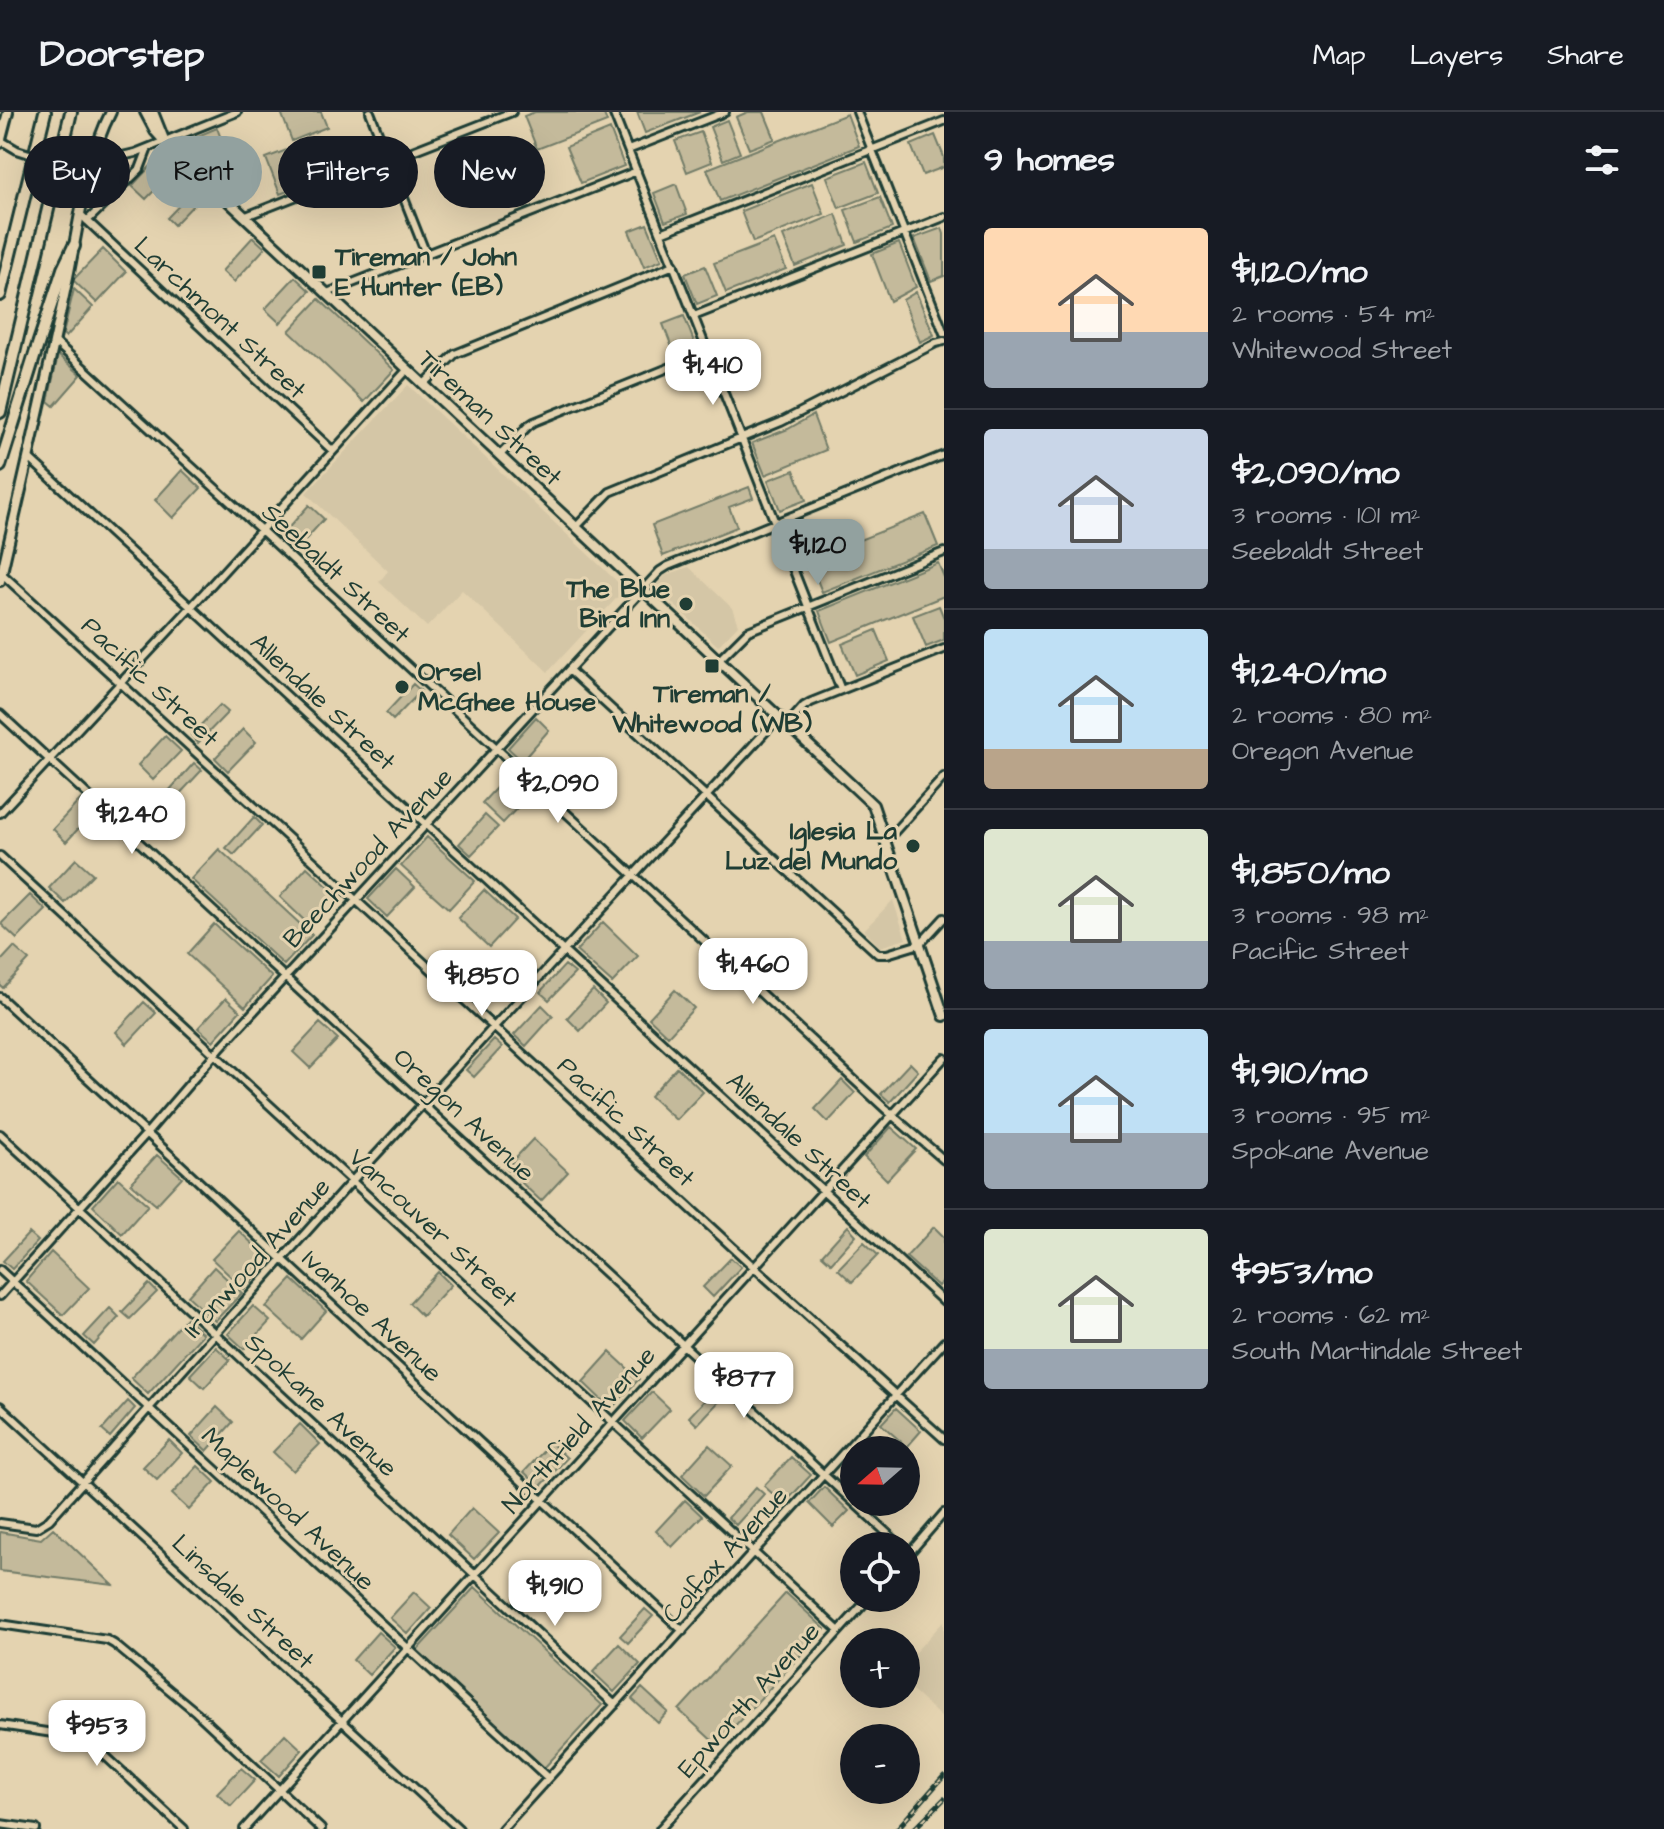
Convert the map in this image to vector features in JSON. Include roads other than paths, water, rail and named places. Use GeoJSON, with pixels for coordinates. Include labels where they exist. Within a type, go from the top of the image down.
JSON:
{"type":"FeatureCollection","features":[{"type":"Feature","properties":{"kind":"highway"},"geometry":{"type":"LineString","coordinates":[[0,295],[45,112]]}},
{"type":"Feature","properties":{"kind":"highway"},"geometry":{"type":"LineString","coordinates":[[0,412],[71,112]]}},
{"type":"Feature","properties":{"kind":"highway"},"geometry":{"type":"LineString","coordinates":[[0,466],[39,340],[74,246]]}},
{"type":"Feature","properties":{"kind":"street"},"geometry":{"type":"LineString","coordinates":[[8,112],[0,141],[24,152]]}},
{"type":"Feature","properties":{"kind":"street"},"geometry":{"type":"LineString","coordinates":[[101,136],[111,112]]}},
{"type":"Feature","properties":{"kind":"street","name":"Tireman Street"},"geometry":{"type":"LineString","coordinates":[[145,112],[160,136]]}},
{"type":"Feature","properties":{"kind":"street","name":"Tireman Street"},"geometry":{"type":"LineString","coordinates":[[153,112],[162,136]]}},
{"type":"Feature","properties":{"kind":"street"},"geometry":{"type":"LineString","coordinates":[[177,136],[237,112]]}},
{"type":"Feature","properties":{"kind":"street"},"geometry":{"type":"LineString","coordinates":[[370,112],[380,136]]}},
{"type":"Feature","properties":{"kind":"street"},"geometry":{"type":"LineString","coordinates":[[418,149],[512,112]]}},
{"type":"Feature","properties":{"kind":"street"},"geometry":{"type":"LineString","coordinates":[[613,112],[841,690]]}},
{"type":"Feature","properties":{"kind":"street"},"geometry":{"type":"LineString","coordinates":[[628,150],[725,112]]}},
{"type":"Feature","properties":{"kind":"street"},"geometry":{"type":"LineString","coordinates":[[857,112],[944,333]]}},
{"type":"Feature","properties":{"kind":"street"},"geometry":{"type":"LineString","coordinates":[[661,233],[944,121]]}},
{"type":"Feature","properties":{"kind":"street"},"geometry":{"type":"LineString","coordinates":[[130,178],[140,169],[146,152]]}},
{"type":"Feature","properties":{"kind":"street"},"geometry":{"type":"LineString","coordinates":[[327,293],[637,171]]}},
{"type":"Feature","properties":{"kind":"street"},"geometry":{"type":"LineString","coordinates":[[246,216],[278,203]]}},
{"type":"Feature","properties":{"kind":"street"},"geometry":{"type":"LineString","coordinates":[[1,575],[74,246],[85,208]]}},
{"type":"Feature","properties":{"kind":"street"},"geometry":{"type":"LineString","coordinates":[[84,218],[96,208]]}},
{"type":"Feature","properties":{"kind":"street","name":"Tireman Street"},"geometry":{"type":"LineString","coordinates":[[237,208],[873,805],[944,1016]]}},
{"type":"Feature","properties":{"kind":"street"},"geometry":{"type":"LineString","coordinates":[[408,208],[426,254]]}},
{"type":"Feature","properties":{"kind":"street"},"geometry":{"type":"LineString","coordinates":[[694,316],[944,217]]}},
{"type":"Feature","properties":{"kind":"street","name":"Larchmont Street"},"geometry":{"type":"LineString","coordinates":[[84,218],[333,451]]}},
{"type":"Feature","properties":{"kind":"street"},"geometry":{"type":"LineString","coordinates":[[424,384],[455,354],[674,265]]}},
{"type":"Feature","properties":{"kind":"street","name":"Seebaldt Street"},"geometry":{"type":"LineString","coordinates":[[54,341],[944,1160]]}},
{"type":"Feature","properties":{"kind":"street"},"geometry":{"type":"LineString","coordinates":[[576,527],[610,492],[781,422],[944,341]]}},
{"type":"Feature","properties":{"kind":"street"},"geometry":{"type":"LineString","coordinates":[[500,455],[534,422],[708,352]]}},
{"type":"Feature","properties":{"kind":"street"},"geometry":{"type":"LineString","coordinates":[[0,813],[408,369]]}},
{"type":"Feature","properties":{"kind":"street","name":"Beechwood Avenue"},"geometry":{"type":"LineString","coordinates":[[0,1296],[214,1054],[660,571],[944,455]]}},
{"type":"Feature","properties":{"kind":"street","name":"Allendale Street"},"geometry":{"type":"LineString","coordinates":[[28,457],[944,1302]]}},
{"type":"Feature","properties":{"kind":"street"},"geometry":{"type":"LineString","coordinates":[[718,661],[745,633],[944,552]]}},
{"type":"Feature","properties":{"kind":"street","name":"Pacific Street"},"geometry":{"type":"LineString","coordinates":[[1,575],[121,681],[944,1439]]}},
{"type":"Feature","properties":{"kind":"street"},"geometry":{"type":"LineString","coordinates":[[787,725],[807,704],[944,649]]}},
{"type":"Feature","properties":{"kind":"street"},"geometry":{"type":"LineString","coordinates":[[569,670],[871,950],[883,955],[920,944],[944,918]]}},
{"type":"Feature","properties":{"kind":"street","name":"Oregon Avenue"},"geometry":{"type":"LineString","coordinates":[[0,714],[886,1532]]}},
{"type":"Feature","properties":{"kind":"street","name":"Ironwood Avenue"},"geometry":{"type":"LineString","coordinates":[[0,1523],[33,1528],[49,1520],[352,1181],[779,717]]}},
{"type":"Feature","properties":{"kind":"street"},"geometry":{"type":"LineString","coordinates":[[885,842],[944,777]]}},
{"type":"Feature","properties":{"kind":"street","name":"Vancouver Street"},"geometry":{"type":"LineString","coordinates":[[0,856],[839,1631]]}},
{"type":"Feature","properties":{"kind":"street","name":"Ivanhoe Avenue"},"geometry":{"type":"LineString","coordinates":[[0,997],[683,1631]]}},
{"type":"Feature","properties":{"kind":"street","name":"Northfield Avenue"},"geometry":{"type":"LineString","coordinates":[[244,1829],[944,1058]]}},
{"type":"Feature","properties":{"kind":"street","name":"Spokane Avenue"},"geometry":{"type":"LineString","coordinates":[[0,1134],[615,1705]]}},
{"type":"Feature","properties":{"kind":"street","name":"Maplewood Avenue"},"geometry":{"type":"LineString","coordinates":[[0,1270],[548,1778]]}},
{"type":"Feature","properties":{"kind":"street","name":"Colfax Avenue"},"geometry":{"type":"LineString","coordinates":[[502,1829],[944,1342]]}},
{"type":"Feature","properties":{"kind":"street","name":"Linsdale Street"},"geometry":{"type":"LineString","coordinates":[[0,1406],[459,1829]]}},
{"type":"Feature","properties":{"kind":"street"},"geometry":{"type":"LineString","coordinates":[[920,1539],[944,1513]]}},
{"type":"Feature","properties":{"kind":"street","name":"Epworth Avenue"},"geometry":{"type":"LineString","coordinates":[[660,1829],[856,1612]]}},
{"type":"Feature","properties":{"kind":"street"},"geometry":{"type":"LineString","coordinates":[[0,1624],[111,1642],[177,1696],[321,1829]]}},
{"type":"Feature","properties":{"kind":"street"},"geometry":{"type":"LineString","coordinates":[[0,1725],[86,1738],[184,1829]]}},
{"type":"Feature","properties":{"kind":"street"},"geometry":{"type":"LineString","coordinates":[[0,1824],[36,1829]]}},
{"type":"Feature","properties":{"kind":"railway"},"geometry":{"type":"LineString","coordinates":[[897,1829],[944,1776]]}},
{"type":"Feature","properties":{"kind":"railway"},"geometry":{"type":"LineString","coordinates":[[914,1829],[944,1799]]}},
{"type":"Feature","properties":{"kind":"place","name":"Tireman / John E Hunter (EB)"},"geometry":{"type":"Point","coordinates":[319,272]}},
{"type":"Feature","properties":{"kind":"place","name":"The Blue Bird Inn"},"geometry":{"type":"Point","coordinates":[686,604]}},
{"type":"Feature","properties":{"kind":"place","name":"Tireman / Whitewood (WB)"},"geometry":{"type":"Point","coordinates":[712,666]}},
{"type":"Feature","properties":{"kind":"place","name":"Orsel McGhee House"},"geometry":{"type":"Point","coordinates":[402,687]}},
{"type":"Feature","properties":{"kind":"place","name":"Iglesia La Luz del Mundo"},"geometry":{"type":"Point","coordinates":[913,846]}}]}
